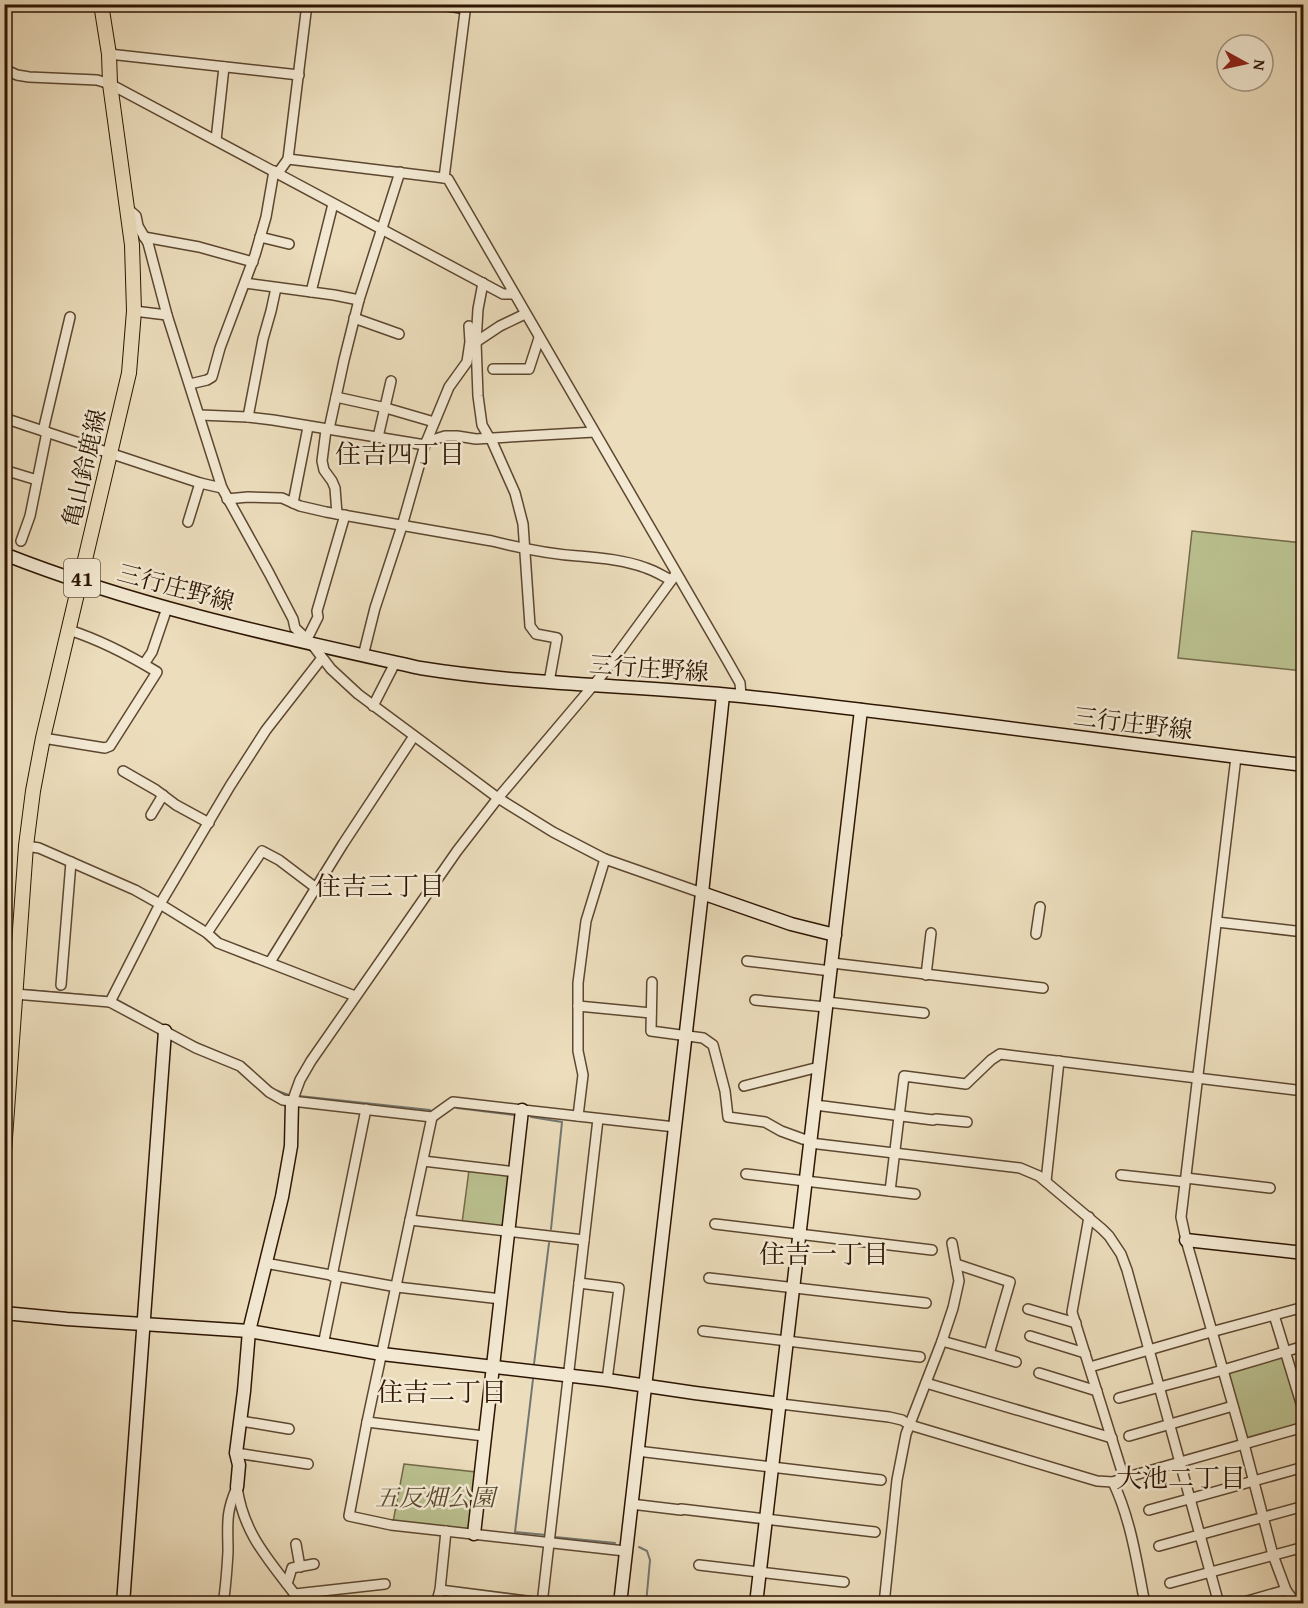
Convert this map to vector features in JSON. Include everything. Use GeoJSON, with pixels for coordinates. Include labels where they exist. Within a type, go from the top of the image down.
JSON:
{"type":"FeatureCollection","features":[{"type":"Feature","properties":{"kind":"main road","name":"亀山鈴鹿線"},"geometry":{"type":"LineString","coordinates":[[4,1152],[26,846],[33,791],[43,738],[129,373],[134,311],[132,245],[101,4]]}},
{"type":"Feature","properties":{"kind":"street"},"geometry":{"type":"LineString","coordinates":[[190,384],[212,377],[220,348],[253,262],[276,172],[288,159],[307,4]]}},
{"type":"Feature","properties":{"kind":"street"},"geometry":{"type":"LineString","coordinates":[[443,4],[466,6],[444,178]]}},
{"type":"Feature","properties":{"kind":"street"},"geometry":{"type":"LineString","coordinates":[[109,54],[299,75]]}},
{"type":"Feature","properties":{"kind":"street"},"geometry":{"type":"LineString","coordinates":[[216,140],[224,67]]}},
{"type":"Feature","properties":{"kind":"street"},"geometry":{"type":"LineString","coordinates":[[4,69],[23,76],[97,80],[110,84],[503,294],[514,294]]}},
{"type":"Feature","properties":{"kind":"street"},"geometry":{"type":"LineString","coordinates":[[288,159],[448,179],[594,432],[674,577],[740,683],[741,696]]}},
{"type":"Feature","properties":{"kind":"street"},"geometry":{"type":"LineString","coordinates":[[309,641],[318,617],[317,611],[341,514],[335,488],[324,470],[322,461],[328,429],[359,300],[400,172]]}},
{"type":"Feature","properties":{"kind":"street"},"geometry":{"type":"LineString","coordinates":[[311,292],[333,204]]}},
{"type":"Feature","properties":{"kind":"street"},"geometry":{"type":"LineString","coordinates":[[128,209],[136,216],[138,226],[148,243],[167,315],[227,499],[269,573],[293,619],[295,628],[309,641],[344,683],[498,798],[553,832],[605,859],[791,924],[835,935]]}},
{"type":"Feature","properties":{"kind":"street"},"geometry":{"type":"LineString","coordinates":[[144,237],[199,247],[253,262]]}},
{"type":"Feature","properties":{"kind":"street"},"geometry":{"type":"LineString","coordinates":[[260,237],[290,244]]}},
{"type":"Feature","properties":{"kind":"street"},"geometry":{"type":"LineString","coordinates":[[246,283],[359,300]]}},
{"type":"Feature","properties":{"kind":"street"},"geometry":{"type":"LineString","coordinates":[[363,656],[375,608],[402,526],[425,444],[449,387],[467,362],[473,342],[483,283]]}},
{"type":"Feature","properties":{"kind":"street"},"geometry":{"type":"LineString","coordinates":[[248,417],[263,339],[272,311],[276,288]]}},
{"type":"Feature","properties":{"kind":"street"},"geometry":{"type":"LineString","coordinates":[[134,311],[167,315]]}},
{"type":"Feature","properties":{"kind":"street"},"geometry":{"type":"LineString","coordinates":[[473,342],[525,314]]}},
{"type":"Feature","properties":{"kind":"street"},"geometry":{"type":"LineString","coordinates":[[21,541],[30,516],[45,431],[70,316]]}},
{"type":"Feature","properties":{"kind":"street"},"geometry":{"type":"LineString","coordinates":[[354,318],[399,334]]}},
{"type":"Feature","properties":{"kind":"street"},"geometry":{"type":"LineString","coordinates":[[469,326],[473,342],[482,425],[491,439],[515,493],[523,524],[530,626],[536,634],[557,638],[549,682]]}},
{"type":"Feature","properties":{"kind":"street"},"geometry":{"type":"LineString","coordinates":[[493,369],[529,369],[539,338]]}},
{"type":"Feature","properties":{"kind":"street"},"geometry":{"type":"LineString","coordinates":[[378,437],[391,381]]}},
{"type":"Feature","properties":{"kind":"street"},"geometry":{"type":"LineString","coordinates":[[336,397],[434,422]]}},
{"type":"Feature","properties":{"kind":"street"},"geometry":{"type":"LineString","coordinates":[[200,415],[273,420],[425,444],[446,436],[491,439],[594,432]]}},
{"type":"Feature","properties":{"kind":"street"},"geometry":{"type":"LineString","coordinates":[[4,418],[200,483],[222,488]]}},
{"type":"Feature","properties":{"kind":"street"},"geometry":{"type":"LineString","coordinates":[[293,503],[308,427]]}},
{"type":"Feature","properties":{"kind":"street"},"geometry":{"type":"LineString","coordinates":[[4,471],[37,480]]}},
{"type":"Feature","properties":{"kind":"street"},"geometry":{"type":"LineString","coordinates":[[188,522],[200,483]]}},
{"type":"Feature","properties":{"kind":"street"},"geometry":{"type":"LineString","coordinates":[[227,499],[282,498],[300,506],[402,526],[524,548],[632,564],[674,577]]}},
{"type":"Feature","properties":{"kind":"street","name":"三行庄野線"},"geometry":{"type":"LineString","coordinates":[[4,554],[81,582],[167,608],[363,656],[463,675],[723,694],[1304,765]]}},
{"type":"Feature","properties":{"kind":"street"},"geometry":{"type":"LineString","coordinates":[[302,1604],[261,1550],[249,1530],[239,1506],[237,1487],[239,1465],[236,1453],[249,1331],[282,1197],[291,1146],[292,1102],[300,1080],[311,1061],[456,851],[602,675],[674,577]]}},
{"type":"Feature","properties":{"kind":"street"},"geometry":{"type":"LineString","coordinates":[[144,664],[152,652],[167,608]]}},
{"type":"Feature","properties":{"kind":"street"},"geometry":{"type":"LineString","coordinates":[[43,738],[105,748],[110,746],[157,672],[116,649],[69,630]]}},
{"type":"Feature","properties":{"kind":"street"},"geometry":{"type":"LineString","coordinates":[[110,1002],[160,904],[230,786],[267,730],[322,658]]}},
{"type":"Feature","properties":{"kind":"street"},"geometry":{"type":"LineString","coordinates":[[373,706],[395,663]]}},
{"type":"Feature","properties":{"kind":"street"},"geometry":{"type":"LineString","coordinates":[[620,1604],[723,694]]}},
{"type":"Feature","properties":{"kind":"street"},"geometry":{"type":"LineString","coordinates":[[756,1604],[861,710]]}},
{"type":"Feature","properties":{"kind":"street"},"geometry":{"type":"LineString","coordinates":[[270,962],[414,736]]}},
{"type":"Feature","properties":{"kind":"street"},"geometry":{"type":"LineString","coordinates":[[1236,757],[1181,1216],[1273,1555],[1286,1590],[1296,1604]]}},
{"type":"Feature","properties":{"kind":"street"},"geometry":{"type":"LineString","coordinates":[[123,771],[209,823]]}},
{"type":"Feature","properties":{"kind":"street"},"geometry":{"type":"LineString","coordinates":[[151,815],[163,795]]}},
{"type":"Feature","properties":{"kind":"street"},"geometry":{"type":"LineString","coordinates":[[26,846],[39,848],[135,890],[207,933],[218,943],[356,996]]}},
{"type":"Feature","properties":{"kind":"street"},"geometry":{"type":"LineString","coordinates":[[207,933],[262,850],[316,888]]}},
{"type":"Feature","properties":{"kind":"street"},"geometry":{"type":"LineString","coordinates":[[578,1116],[583,1075],[578,1051],[578,983],[586,921],[605,859]]}},
{"type":"Feature","properties":{"kind":"street"},"geometry":{"type":"LineString","coordinates":[[61,985],[71,862]]}},
{"type":"Feature","properties":{"kind":"street"},"geometry":{"type":"LineString","coordinates":[[1036,934],[1040,907]]}},
{"type":"Feature","properties":{"kind":"street"},"geometry":{"type":"LineString","coordinates":[[1216,922],[1304,932]]}},
{"type":"Feature","properties":{"kind":"street"},"geometry":{"type":"LineString","coordinates":[[926,975],[931,933]]}},
{"type":"Feature","properties":{"kind":"street"},"geometry":{"type":"LineString","coordinates":[[747,961],[926,975],[1043,988]]}},
{"type":"Feature","properties":{"kind":"street"},"geometry":{"type":"LineString","coordinates":[[652,982],[651,1031],[703,1038],[713,1045],[725,1091],[728,1118],[765,1122],[781,1131],[810,1141],[1020,1168],[1046,1181],[1109,1236],[1121,1254],[1130,1281],[1219,1604]]}},
{"type":"Feature","properties":{"kind":"street"},"geometry":{"type":"LineString","coordinates":[[15,994],[110,1002],[196,1048],[240,1066],[269,1092],[292,1102],[432,1117],[453,1102],[675,1127]]}},
{"type":"Feature","properties":{"kind":"street"},"geometry":{"type":"LineString","coordinates":[[755,1000],[924,1013]]}},
{"type":"Feature","properties":{"kind":"street"},"geometry":{"type":"LineString","coordinates":[[578,1006],[651,1012]]}},
{"type":"Feature","properties":{"kind":"street"},"geometry":{"type":"LineString","coordinates":[[123,1604],[165,1031]]}},
{"type":"Feature","properties":{"kind":"street"},"geometry":{"type":"LineString","coordinates":[[890,1191],[904,1077],[966,1084],[1000,1054],[1304,1091]]}},
{"type":"Feature","properties":{"kind":"street"},"geometry":{"type":"LineString","coordinates":[[1046,1181],[1059,1061]]}},
{"type":"Feature","properties":{"kind":"street"},"geometry":{"type":"LineString","coordinates":[[744,1086],[819,1067]]}},
{"type":"Feature","properties":{"kind":"street"},"geometry":{"type":"LineString","coordinates":[[815,1105],[967,1122]]}},
{"type":"Feature","properties":{"kind":"street"},"geometry":{"type":"LineString","coordinates":[[323,1345],[366,1109]]}},
{"type":"Feature","properties":{"kind":"street"},"geometry":{"type":"LineString","coordinates":[[474,1534],[522,1110]]}},
{"type":"Feature","properties":{"kind":"street"},"geometry":{"type":"LineString","coordinates":[[432,1117],[349,1516],[391,1525],[625,1551]]}},
{"type":"Feature","properties":{"kind":"street"},"geometry":{"type":"LineString","coordinates":[[440,1590],[542,1603],[598,1119]]}},
{"type":"Feature","properties":{"kind":"street"},"geometry":{"type":"LineString","coordinates":[[423,1161],[516,1172]]}},
{"type":"Feature","properties":{"kind":"street"},"geometry":{"type":"LineString","coordinates":[[746,1174],[915,1194]]}},
{"type":"Feature","properties":{"kind":"street"},"geometry":{"type":"LineString","coordinates":[[1121,1175],[1270,1188]]}},
{"type":"Feature","properties":{"kind":"street"},"geometry":{"type":"LineString","coordinates":[[1089,1217],[1072,1312],[1124,1478]]}},
{"type":"Feature","properties":{"kind":"street"},"geometry":{"type":"LineString","coordinates":[[410,1220],[584,1240]]}},
{"type":"Feature","properties":{"kind":"street"},"geometry":{"type":"LineString","coordinates":[[715,1224],[932,1250]]}},
{"type":"Feature","properties":{"kind":"street"},"geometry":{"type":"LineString","coordinates":[[1186,1240],[1304,1253]]}},
{"type":"Feature","properties":{"kind":"street"},"geometry":{"type":"LineString","coordinates":[[884,1604],[897,1480],[906,1434],[942,1341],[959,1281],[952,1242]]}},
{"type":"Feature","properties":{"kind":"street"},"geometry":{"type":"LineString","coordinates":[[265,1263],[397,1287],[501,1299]]}},
{"type":"Feature","properties":{"kind":"street"},"geometry":{"type":"LineString","coordinates":[[956,1264],[1010,1282],[988,1354]]}},
{"type":"Feature","properties":{"kind":"street"},"geometry":{"type":"LineString","coordinates":[[709,1278],[926,1303]]}},
{"type":"Feature","properties":{"kind":"street"},"geometry":{"type":"LineString","coordinates":[[579,1283],[618,1288],[607,1380]]}},
{"type":"Feature","properties":{"kind":"street"},"geometry":{"type":"LineString","coordinates":[[1090,1367],[1304,1307]]}},
{"type":"Feature","properties":{"kind":"street"},"geometry":{"type":"LineString","coordinates":[[1028,1309],[1076,1323]]}},
{"type":"Feature","properties":{"kind":"street"},"geometry":{"type":"LineString","coordinates":[[4,1313],[249,1331],[382,1354],[607,1380],[889,1417],[1097,1481],[1113,1482],[1304,1427]]}},
{"type":"Feature","properties":{"kind":"street"},"geometry":{"type":"LineString","coordinates":[[1274,1315],[1285,1352],[1300,1388],[1304,1413]]}},
{"type":"Feature","properties":{"kind":"street"},"geometry":{"type":"LineString","coordinates":[[703,1331],[920,1356]]}},
{"type":"Feature","properties":{"kind":"street"},"geometry":{"type":"LineString","coordinates":[[1030,1336],[1085,1353]]}},
{"type":"Feature","properties":{"kind":"street"},"geometry":{"type":"LineString","coordinates":[[942,1341],[1016,1362]]}},
{"type":"Feature","properties":{"kind":"street"},"geometry":{"type":"LineString","coordinates":[[1119,1398],[1304,1346]]}},
{"type":"Feature","properties":{"kind":"street"},"geometry":{"type":"LineString","coordinates":[[1039,1373],[1097,1391]]}},
{"type":"Feature","properties":{"kind":"street"},"geometry":{"type":"LineString","coordinates":[[926,1383],[1112,1438]]}},
{"type":"Feature","properties":{"kind":"street"},"geometry":{"type":"LineString","coordinates":[[1130,1436],[1233,1406]]}},
{"type":"Feature","properties":{"kind":"street"},"geometry":{"type":"LineString","coordinates":[[241,1421],[290,1429]]}},
{"type":"Feature","properties":{"kind":"street"},"geometry":{"type":"LineString","coordinates":[[367,1422],[484,1436]]}},
{"type":"Feature","properties":{"kind":"street"},"geometry":{"type":"LineString","coordinates":[[637,1451],[881,1480]]}},
{"type":"Feature","properties":{"kind":"street"},"geometry":{"type":"LineString","coordinates":[[236,1453],[308,1464]]}},
{"type":"Feature","properties":{"kind":"street"},"geometry":{"type":"LineString","coordinates":[[1149,1510],[1304,1467]]}},
{"type":"Feature","properties":{"kind":"street"},"geometry":{"type":"LineString","coordinates":[[1113,1482],[1127,1518],[1145,1604]]}},
{"type":"Feature","properties":{"kind":"street"},"geometry":{"type":"LineString","coordinates":[[223,1604],[227,1580],[227,1518],[237,1487]]}},
{"type":"Feature","properties":{"kind":"street"},"geometry":{"type":"LineString","coordinates":[[631,1504],[875,1532]]}},
{"type":"Feature","properties":{"kind":"street"},"geometry":{"type":"LineString","coordinates":[[1159,1546],[1304,1506]]}},
{"type":"Feature","properties":{"kind":"street"},"geometry":{"type":"LineString","coordinates":[[436,1604],[440,1590],[446,1531]]}},
{"type":"Feature","properties":{"kind":"street"},"geometry":{"type":"LineString","coordinates":[[296,1544],[300,1567]]}},
{"type":"Feature","properties":{"kind":"street"},"geometry":{"type":"LineString","coordinates":[[1170,1583],[1304,1547]]}},
{"type":"Feature","properties":{"kind":"street"},"geometry":{"type":"LineString","coordinates":[[287,1584],[292,1568],[314,1564]]}},
{"type":"Feature","properties":{"kind":"street"},"geometry":{"type":"LineString","coordinates":[[699,1565],[844,1582]]}},
{"type":"Feature","properties":{"kind":"street"},"geometry":{"type":"LineString","coordinates":[[295,1594],[385,1584]]}},
{"type":"Feature","properties":{"kind":"street"},"geometry":{"type":"LineString","coordinates":[[1238,1604],[1286,1590]]}},
{"type":"Feature","properties":{"kind":"green space"},"geometry":{"type":"Polygon","coordinates":[[[1192,531],[1303,543],[1303,671],[1178,658],[1192,531]]]}},
{"type":"Feature","properties":{"kind":"green space"},"geometry":{"type":"Polygon","coordinates":[[[469,1170],[508,1174],[510,1179],[504,1224],[501,1227],[462,1223],[469,1170]]]}},
{"type":"Feature","properties":{"kind":"green space"},"geometry":{"type":"Polygon","coordinates":[[[1284,1356],[1303,1423],[1247,1441],[1228,1374],[1231,1371],[1284,1356]]]}},
{"type":"Feature","properties":{"kind":"green space","name":"五反畑公園"},"geometry":{"type":"Polygon","coordinates":[[[404,1464],[476,1472],[469,1529],[393,1522],[404,1464]]]}},
{"type":"Feature","properties":{"kind":"waterway"},"geometry":{"type":"LineString","coordinates":[[27,990],[108,997]]}},
{"type":"Feature","properties":{"kind":"waterway"},"geometry":{"type":"LineString","coordinates":[[116,999],[190,1040],[242,1062],[260,1078]]}},
{"type":"Feature","properties":{"kind":"waterway"},"geometry":{"type":"LineString","coordinates":[[266,1084],[289,1095]]}},
{"type":"Feature","properties":{"kind":"waterway"},"geometry":{"type":"LineString","coordinates":[[299,1096],[430,1110]]}},
{"type":"Feature","properties":{"kind":"waterway"},"geometry":{"type":"LineString","coordinates":[[457,1108],[514,1115]]}},
{"type":"Feature","properties":{"kind":"waterway"},"geometry":{"type":"LineString","coordinates":[[531,1117],[562,1122],[551,1229]]}},
{"type":"Feature","properties":{"kind":"waterway"},"geometry":{"type":"LineString","coordinates":[[534,1364],[549,1243]]}},
{"type":"Feature","properties":{"kind":"waterway"},"geometry":{"type":"LineString","coordinates":[[533,1379],[515,1532],[546,1535]]}},
{"type":"Feature","properties":{"kind":"waterway"},"geometry":{"type":"LineString","coordinates":[[555,1537],[615,1543]]}},
{"type":"Feature","properties":{"kind":"waterway"},"geometry":{"type":"LineString","coordinates":[[639,1547],[647,1551],[650,1560],[646,1604]]}},
{"type":"Feature","properties":{"kind":"district","name":"住吉四丁目"},"geometry":{"type":"Point","coordinates":[400,453]}},
{"type":"Feature","properties":{"kind":"district","name":"住吉三丁目"},"geometry":{"type":"Point","coordinates":[380,885]}},
{"type":"Feature","properties":{"kind":"district","name":"住吉一丁目"},"geometry":{"type":"Point","coordinates":[824,1253]}},
{"type":"Feature","properties":{"kind":"district","name":"住吉二丁目"},"geometry":{"type":"Point","coordinates":[442,1391]}},
{"type":"Feature","properties":{"kind":"district","name":"大池二丁目"},"geometry":{"type":"Point","coordinates":[1181,1477]}}]}
